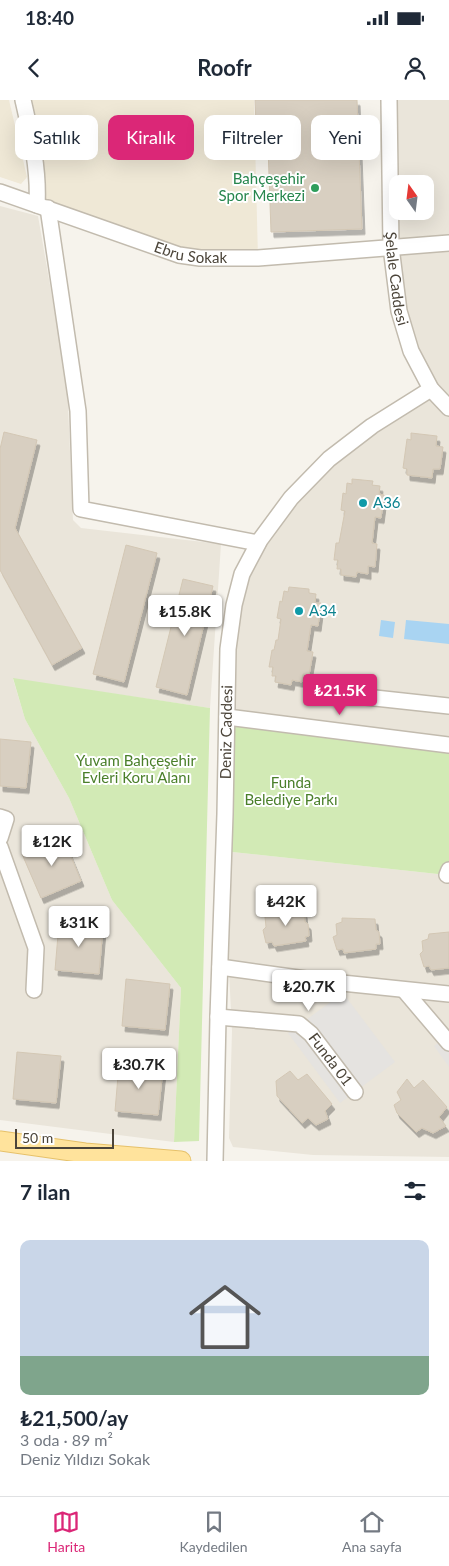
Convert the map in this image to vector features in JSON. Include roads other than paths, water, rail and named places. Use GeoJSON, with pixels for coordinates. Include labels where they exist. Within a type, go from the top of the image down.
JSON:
{"type":"FeatureCollection","features":[{"type":"Feature","properties":{"kind":"main road"},"geometry":{"type":"LineString","coordinates":[[0,1141],[85,1153],[181,1161]]}},
{"type":"Feature","properties":{"kind":"street"},"geometry":{"type":"LineString","coordinates":[[23,100],[34,150],[78,411],[82,509],[258,543]]}},
{"type":"Feature","properties":{"kind":"street","name":"Şelale Caddesi"},"geometry":{"type":"LineString","coordinates":[[389,100],[391,247],[399,311],[411,351],[431,390],[449,408]]}},
{"type":"Feature","properties":{"kind":"street","name":"Ebru Sokak"},"geometry":{"type":"LineString","coordinates":[[0,192],[179,255],[200,258],[258,258],[443,243]]}},
{"type":"Feature","properties":{"kind":"street","name":"Deniz Caddesi"},"geometry":{"type":"LineString","coordinates":[[215,1161],[228,648],[234,605],[242,574],[258,543],[291,498],[329,459],[372,426],[431,390]]}},
{"type":"Feature","properties":{"kind":"street"},"geometry":{"type":"LineString","coordinates":[[338,694],[449,706]]}},
{"type":"Feature","properties":{"kind":"street"},"geometry":{"type":"LineString","coordinates":[[227,717],[449,745]]}},
{"type":"Feature","properties":{"kind":"street"},"geometry":{"type":"LineString","coordinates":[[0,818],[6,818],[0,838]]}},
{"type":"Feature","properties":{"kind":"street"},"geometry":{"type":"LineString","coordinates":[[0,846],[36,948],[34,990]]}},
{"type":"Feature","properties":{"kind":"street"},"geometry":{"type":"LineString","coordinates":[[220,967],[313,980],[449,994]]}},
{"type":"Feature","properties":{"kind":"street"},"geometry":{"type":"LineString","coordinates":[[404,990],[449,1043]]}},
{"type":"Feature","properties":{"kind":"street","name":"Funda 01"},"geometry":{"type":"LineString","coordinates":[[218,1017],[300,1024],[311,1034],[355,1092]]}},
{"type":"Feature","properties":{"kind":"water"},"geometry":{"type":"Polygon","coordinates":[[[381,620],[395,622],[393,638],[379,636],[381,620]]]}},
{"type":"Feature","properties":{"kind":"water"},"geometry":{"type":"Polygon","coordinates":[[[406,620],[449,624],[449,644],[404,639],[406,620]]]}},
{"type":"Feature","properties":{"kind":"place","name":"Bahçeşehir Spor Merkezi"},"geometry":{"type":"Point","coordinates":[315,188]}},
{"type":"Feature","properties":{"kind":"place","name":"A36"},"geometry":{"type":"Point","coordinates":[363,503]}},
{"type":"Feature","properties":{"kind":"place","name":"A34"},"geometry":{"type":"Point","coordinates":[299,611]}},
{"type":"Feature","properties":{"kind":"park label","name":"Yuvam Bahçeşehir Evleri Koru Alanı"},"geometry":{"type":"Point","coordinates":[136,770]}},
{"type":"Feature","properties":{"kind":"park label","name":"Funda Belediye Parkı"},"geometry":{"type":"Point","coordinates":[291,792]}}]}
